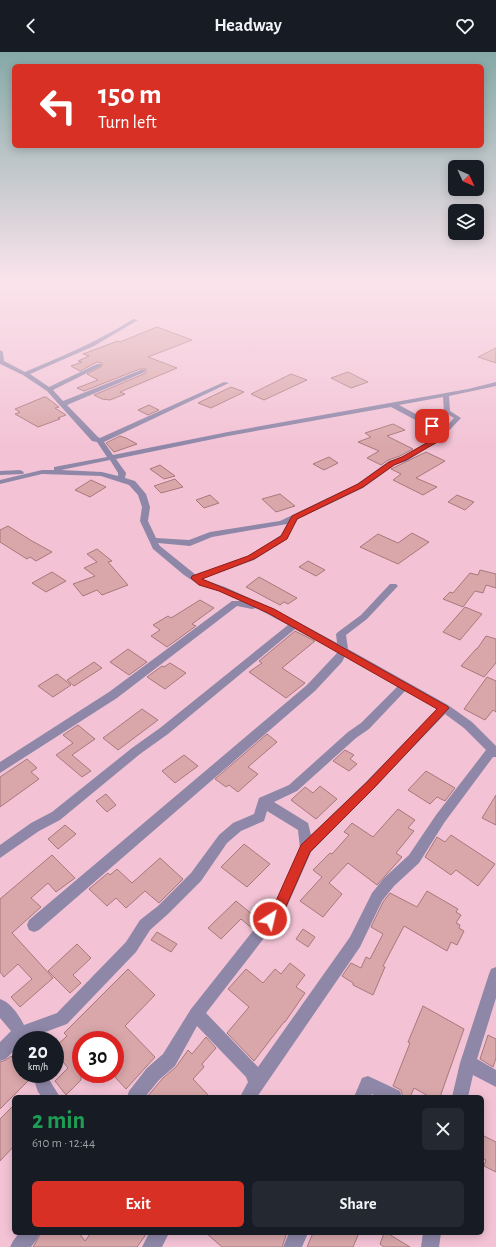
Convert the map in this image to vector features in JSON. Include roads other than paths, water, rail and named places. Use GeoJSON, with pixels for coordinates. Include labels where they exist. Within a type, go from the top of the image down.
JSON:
{"type":"FeatureCollection","features":[{"type":"Feature","properties":{"kind":"street"},"geometry":{"type":"LineString","coordinates":[[25,374],[87,348],[109,335]]}},
{"type":"Feature","properties":{"kind":"street"},"geometry":{"type":"LineString","coordinates":[[0,352],[1,362],[25,374],[49,390],[59,402],[64,404],[95,438],[100,441],[122,473],[120,479]]}},
{"type":"Feature","properties":{"kind":"street"},"geometry":{"type":"LineString","coordinates":[[49,390],[99,365]]}},
{"type":"Feature","properties":{"kind":"street"},"geometry":{"type":"LineString","coordinates":[[64,404],[143,371]]}},
{"type":"Feature","properties":{"kind":"street"},"geometry":{"type":"LineString","coordinates":[[100,441],[226,383]]}},
{"type":"Feature","properties":{"kind":"street"},"geometry":{"type":"LineString","coordinates":[[0,482],[228,434],[446,395],[496,384]]}},
{"type":"Feature","properties":{"kind":"street"},"geometry":{"type":"LineString","coordinates":[[153,540],[190,543],[210,535],[282,523],[360,486],[392,463],[404,458],[439,438],[458,418],[447,412],[446,395]]}},
{"type":"Feature","properties":{"kind":"street"},"geometry":{"type":"LineString","coordinates":[[392,405],[444,432]]}},
{"type":"Feature","properties":{"kind":"street"},"geometry":{"type":"LineString","coordinates":[[0,473],[35,471],[102,474],[132,483],[142,494],[146,507],[144,521],[156,547],[195,578],[202,583],[222,589],[264,607],[405,685],[444,708],[468,725],[494,752],[440,819],[414,859],[389,882],[377,897],[355,942],[256,1082],[249,1095]]}},
{"type":"Feature","properties":{"kind":"street"},"geometry":{"type":"LineString","coordinates":[[195,578],[251,558],[258,554],[284,537],[294,518]]}},
{"type":"Feature","properties":{"kind":"street"},"geometry":{"type":"LineString","coordinates":[[34,925],[311,688],[338,660],[343,652],[341,634],[364,617],[393,586]]}},
{"type":"Feature","properties":{"kind":"street"},"geometry":{"type":"LineString","coordinates":[[0,768],[113,695],[230,609],[235,603],[264,607]]}},
{"type":"Feature","properties":{"kind":"street"},"geometry":{"type":"LineString","coordinates":[[0,852],[35,827],[56,816],[136,750],[164,731],[295,624]]}},
{"type":"Feature","properties":{"kind":"street"},"geometry":{"type":"LineString","coordinates":[[263,802],[293,788],[352,735],[365,726],[405,685]]}},
{"type":"Feature","properties":{"kind":"street"},"geometry":{"type":"LineString","coordinates":[[137,1095],[153,1074],[169,1060],[196,1014],[280,907],[306,848],[370,785],[444,708]]}},
{"type":"Feature","properties":{"kind":"street"},"geometry":{"type":"LineString","coordinates":[[263,802],[304,827],[306,848]]}},
{"type":"Feature","properties":{"kind":"street"},"geometry":{"type":"LineString","coordinates":[[35,1031],[62,1020],[131,947],[145,926],[196,876],[223,838],[237,827],[260,817],[263,802]]}},
{"type":"Feature","properties":{"kind":"street"},"geometry":{"type":"LineString","coordinates":[[460,1095],[468,1063],[496,974]]}},
{"type":"Feature","properties":{"kind":"street"},"geometry":{"type":"LineString","coordinates":[[0,1006],[16,1025],[18,1031]]}},
{"type":"Feature","properties":{"kind":"street"},"geometry":{"type":"LineString","coordinates":[[196,1014],[252,1072],[256,1082]]}},
{"type":"Feature","properties":{"kind":"street"},"geometry":{"type":"LineString","coordinates":[[0,1053],[12,1043]]}},
{"type":"Feature","properties":{"kind":"street"},"geometry":{"type":"LineString","coordinates":[[468,1063],[496,1079]]}},
{"type":"Feature","properties":{"kind":"street"},"geometry":{"type":"LineString","coordinates":[[43,1083],[51,1095]]}},
{"type":"Feature","properties":{"kind":"street"},"geometry":{"type":"LineString","coordinates":[[363,1095],[368,1084],[390,1095]]}},
{"type":"Feature","properties":{"kind":"street"},"geometry":{"type":"LineString","coordinates":[[19,1247],[29,1235]]}},
{"type":"Feature","properties":{"kind":"street"},"geometry":{"type":"LineString","coordinates":[[151,1247],[159,1235]]}},
{"type":"Feature","properties":{"kind":"street"},"geometry":{"type":"LineString","coordinates":[[292,1247],[298,1235]]}},
{"type":"Feature","properties":{"kind":"street"},"geometry":{"type":"LineString","coordinates":[[430,1247],[432,1235]]}}]}
